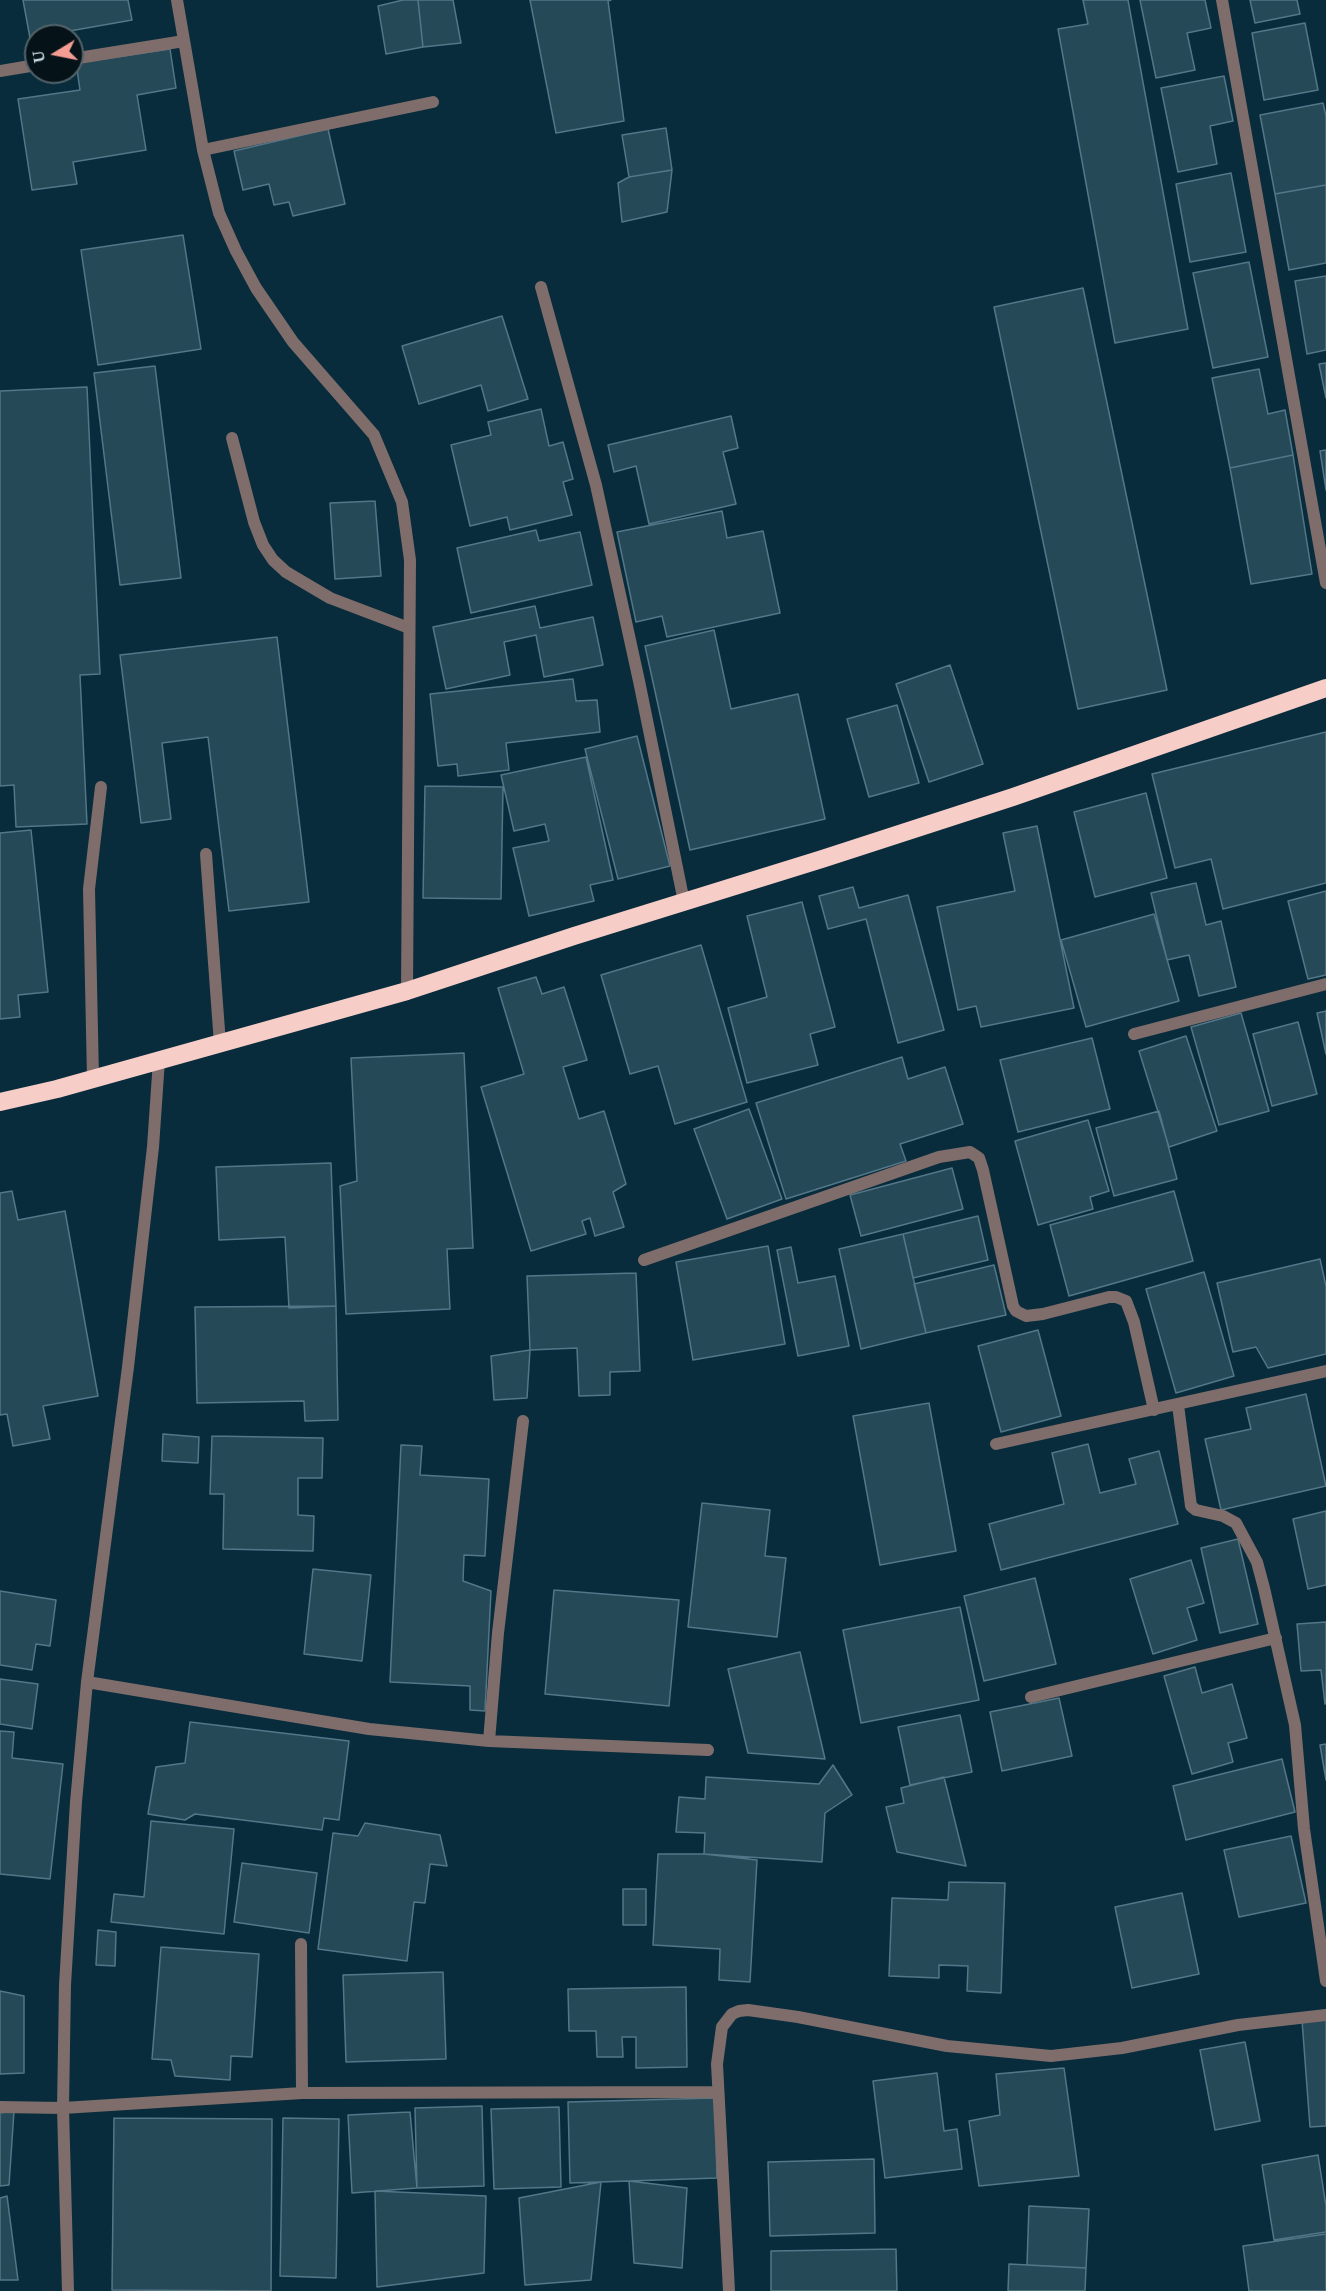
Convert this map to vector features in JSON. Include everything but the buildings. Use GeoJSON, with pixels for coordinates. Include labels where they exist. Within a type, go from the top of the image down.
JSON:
{"type":"FeatureCollection","features":[{"type":"Feature","properties":{"kind":"highway"},"geometry":{"type":"LineString","coordinates":[[0,1102],[57,1089],[406,991],[1012,797],[1326,688]]}},
{"type":"Feature","properties":{"kind":"street"},"geometry":{"type":"LineString","coordinates":[[177,0],[203,150],[219,213],[236,251],[256,288],[293,342],[374,435],[402,502],[411,560],[406,991]]}},
{"type":"Feature","properties":{"kind":"street"},"geometry":{"type":"LineString","coordinates":[[1222,0],[1326,583]]}},
{"type":"Feature","properties":{"kind":"street"},"geometry":{"type":"LineString","coordinates":[[84,57],[184,41]]}},
{"type":"Feature","properties":{"kind":"street"},"geometry":{"type":"LineString","coordinates":[[0,70],[24,67]]}},
{"type":"Feature","properties":{"kind":"street"},"geometry":{"type":"LineString","coordinates":[[203,150],[433,102]]}},
{"type":"Feature","properties":{"kind":"street"},"geometry":{"type":"LineString","coordinates":[[541,287],[596,485],[684,902]]}},
{"type":"Feature","properties":{"kind":"street"},"geometry":{"type":"LineString","coordinates":[[232,438],[254,522],[263,545],[273,560],[286,572],[330,598],[410,628]]}},
{"type":"Feature","properties":{"kind":"street"},"geometry":{"type":"LineString","coordinates":[[93,1078],[89,888],[101,786]]}},
{"type":"Feature","properties":{"kind":"street"},"geometry":{"type":"LineString","coordinates":[[206,854],[220,1044]]}},
{"type":"Feature","properties":{"kind":"street"},"geometry":{"type":"LineString","coordinates":[[1134,1034],[1326,984]]}},
{"type":"Feature","properties":{"kind":"street"},"geometry":{"type":"LineString","coordinates":[[68,2291],[63,2108],[66,1973],[76,1802],[87,1682],[131,1344],[153,1147],[159,1060]]}},
{"type":"Feature","properties":{"kind":"street"},"geometry":{"type":"LineString","coordinates":[[644,1260],[939,1157],[964,1152],[972,1153],[979,1158],[989,1190],[1012,1306],[1026,1316],[1108,1297],[1126,1301],[1134,1322],[1154,1410]]}},
{"type":"Feature","properties":{"kind":"street"},"geometry":{"type":"LineString","coordinates":[[996,1444],[1326,1371]]}},
{"type":"Feature","properties":{"kind":"street"},"geometry":{"type":"LineString","coordinates":[[1178,1405],[1191,1506],[1196,1510],[1223,1516],[1236,1524],[1257,1562],[1295,1725],[1304,1829],[1326,1981]]}},
{"type":"Feature","properties":{"kind":"street"},"geometry":{"type":"LineString","coordinates":[[489,1741],[498,1633],[523,1420]]}},
{"type":"Feature","properties":{"kind":"street"},"geometry":{"type":"LineString","coordinates":[[1031,1697],[1276,1638]]}},
{"type":"Feature","properties":{"kind":"street"},"geometry":{"type":"LineString","coordinates":[[87,1682],[369,1729],[489,1741],[708,1750]]}},
{"type":"Feature","properties":{"kind":"street"},"geometry":{"type":"LineString","coordinates":[[301,1944],[302,2093]]}},
{"type":"Feature","properties":{"kind":"street"},"geometry":{"type":"LineString","coordinates":[[729,2291],[717,2064],[722,2027],[726,2020],[739,2011],[798,2017],[947,2046],[1051,2056],[1122,2048],[1238,2025],[1326,2015]]}},
{"type":"Feature","properties":{"kind":"street"},"geometry":{"type":"LineString","coordinates":[[0,2107],[63,2108],[302,2093],[718,2092]]}}]}
